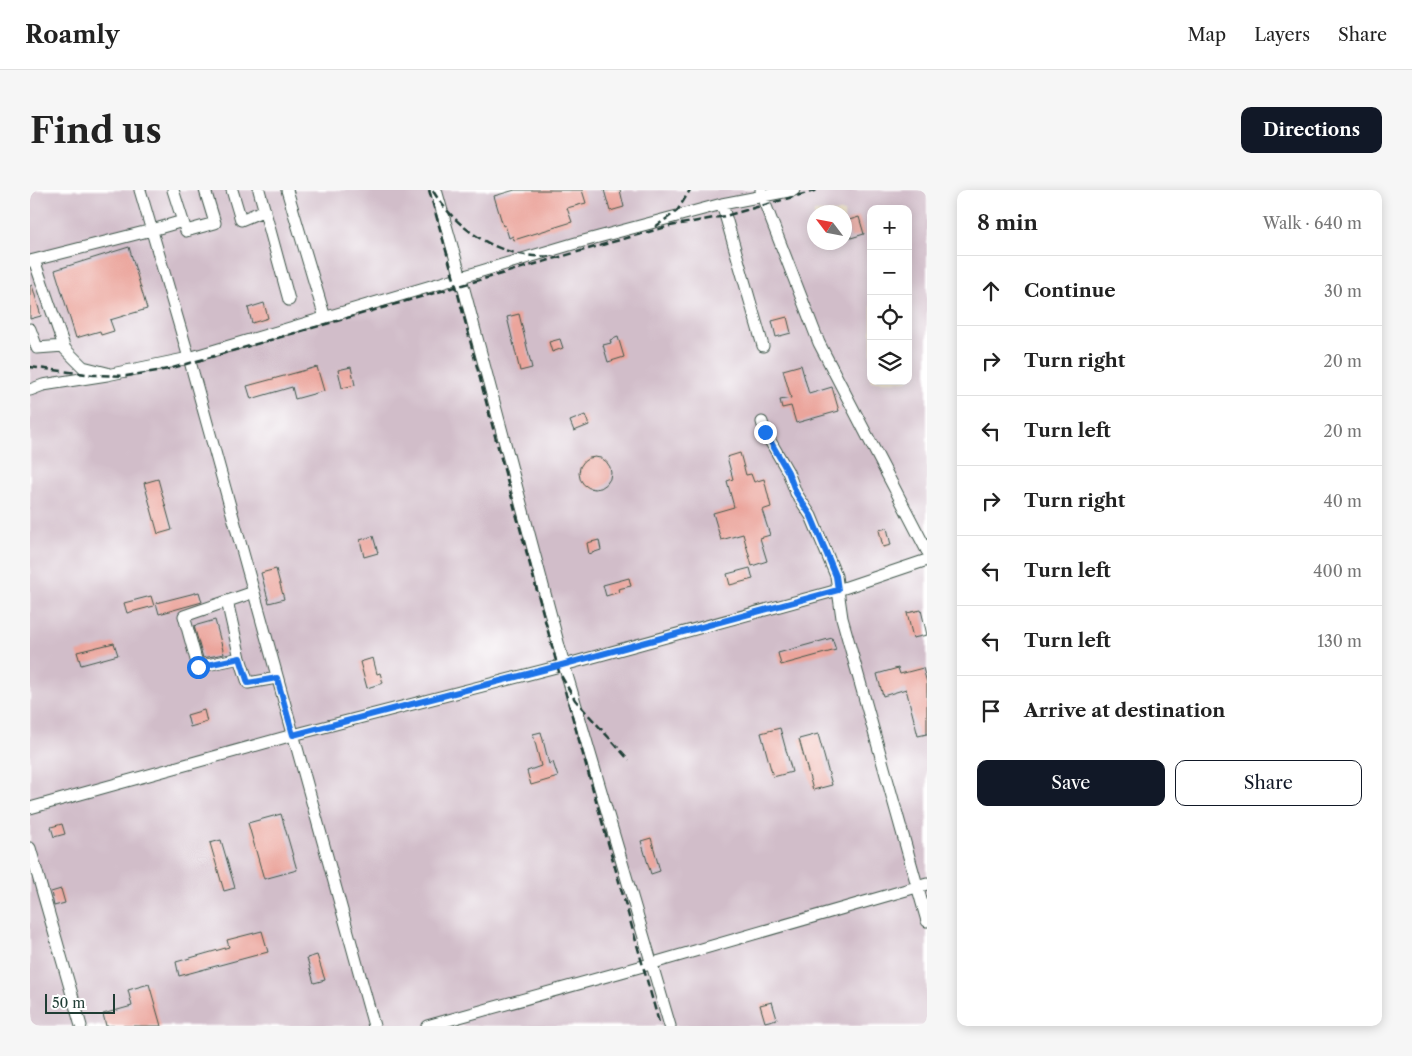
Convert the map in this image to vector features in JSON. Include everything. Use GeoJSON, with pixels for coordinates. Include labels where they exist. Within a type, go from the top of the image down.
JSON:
{"type":"FeatureCollection","features":[{"type":"Feature","properties":{"kind":"lane"},"geometry":{"type":"LineString","coordinates":[[140,190],[189,358],[374,1026]]}},
{"type":"Feature","properties":{"kind":"lane"},"geometry":{"type":"LineString","coordinates":[[173,190],[186,231],[215,223],[205,190]]}},
{"type":"Feature","properties":{"kind":"lane"},"geometry":{"type":"LineString","coordinates":[[232,190],[241,220],[265,210]]}},
{"type":"Feature","properties":{"kind":"lane"},"geometry":{"type":"LineString","coordinates":[[259,190],[289,300]]}},
{"type":"Feature","properties":{"kind":"lane"},"geometry":{"type":"LineString","coordinates":[[287,190],[326,318]]}},
{"type":"Feature","properties":{"kind":"lane"},"geometry":{"type":"LineString","coordinates":[[436,190],[564,664],[670,1026]]}},
{"type":"Feature","properties":{"kind":"lane"},"geometry":{"type":"LineString","coordinates":[[30,390],[43,385],[111,374],[189,358],[576,243],[761,193],[794,190]]}},
{"type":"Feature","properties":{"kind":"lane"},"geometry":{"type":"LineString","coordinates":[[761,193],[819,343],[927,551]]}},
{"type":"Feature","properties":{"kind":"lane"},"geometry":{"type":"LineString","coordinates":[[722,204],[763,346]]}},
{"type":"Feature","properties":{"kind":"lane"},"geometry":{"type":"LineString","coordinates":[[111,374],[83,367],[64,346],[32,261],[152,230],[183,220]]}},
{"type":"Feature","properties":{"kind":"lane"},"geometry":{"type":"LineString","coordinates":[[30,328],[37,348],[64,346]]}},
{"type":"Feature","properties":{"kind":"lane"},"geometry":{"type":"LineString","coordinates":[[762,422],[765,432],[788,472],[796,493],[811,516],[836,576],[842,618],[922,885],[927,921]]}},
{"type":"Feature","properties":{"kind":"lane"},"geometry":{"type":"LineString","coordinates":[[30,808],[293,735],[838,590],[927,560]]}},
{"type":"Feature","properties":{"kind":"lane"},"geometry":{"type":"LineString","coordinates":[[240,658],[198,667],[184,616],[254,592]]}},
{"type":"Feature","properties":{"kind":"lane"},"geometry":{"type":"LineString","coordinates":[[227,601],[240,658],[248,683],[277,678]]}},
{"type":"Feature","properties":{"kind":"lane"},"geometry":{"type":"LineString","coordinates":[[30,848],[81,1026]]}},
{"type":"Feature","properties":{"kind":"lane"},"geometry":{"type":"LineString","coordinates":[[427,1026],[922,885]]}},
{"type":"Feature","properties":{"kind":"shaded area"},"geometry":{"type":"Polygon","coordinates":[[[30,190],[927,190],[927,1026],[30,1026],[30,190]]]}},
{"type":"Feature","properties":{"kind":"building"},"geometry":{"type":"Polygon","coordinates":[[[515,190],[582,190],[586,203],[567,208],[572,222],[514,240],[513,236],[509,238],[505,225],[503,226],[494,196],[515,190]]]}},
{"type":"Feature","properties":{"kind":"building"},"geometry":{"type":"Polygon","coordinates":[[[604,190],[620,190],[624,207],[610,211],[604,190]]]}},
{"type":"Feature","properties":{"kind":"building"},"geometry":{"type":"Polygon","coordinates":[[[859,217],[864,234],[852,238],[852,219],[859,217]]]}},
{"type":"Feature","properties":{"kind":"building"},"geometry":{"type":"Polygon","coordinates":[[[129,247],[147,309],[110,320],[114,331],[101,335],[100,331],[76,338],[55,270],[129,247]]]}},
{"type":"Feature","properties":{"kind":"building"},"geometry":{"type":"Polygon","coordinates":[[[32,285],[41,316],[30,319],[30,286],[32,285]]]}},
{"type":"Feature","properties":{"kind":"building"},"geometry":{"type":"Polygon","coordinates":[[[264,303],[268,318],[252,323],[248,308],[264,303]]]}},
{"type":"Feature","properties":{"kind":"building"},"geometry":{"type":"Polygon","coordinates":[[[519,314],[532,368],[520,371],[507,317],[519,314]]]}},
{"type":"Feature","properties":{"kind":"building"},"geometry":{"type":"Polygon","coordinates":[[[787,317],[791,333],[776,337],[772,321],[787,317]]]}},
{"type":"Feature","properties":{"kind":"building"},"geometry":{"type":"Polygon","coordinates":[[[618,337],[624,357],[608,362],[603,345],[611,343],[610,340],[618,337]]]}},
{"type":"Feature","properties":{"kind":"building"},"geometry":{"type":"Polygon","coordinates":[[[560,339],[563,348],[552,352],[549,342],[560,339]]]}},
{"type":"Feature","properties":{"kind":"building"},"geometry":{"type":"Polygon","coordinates":[[[801,365],[809,394],[832,387],[839,411],[796,423],[791,406],[782,408],[780,400],[791,398],[783,370],[801,365]]]}},
{"type":"Feature","properties":{"kind":"building"},"geometry":{"type":"Polygon","coordinates":[[[317,367],[324,391],[295,399],[292,387],[251,399],[247,386],[317,367]]]}},
{"type":"Feature","properties":{"kind":"building"},"geometry":{"type":"Polygon","coordinates":[[[351,367],[355,385],[342,388],[338,370],[351,367]]]}},
{"type":"Feature","properties":{"kind":"building"},"geometry":{"type":"Polygon","coordinates":[[[585,415],[589,425],[574,431],[570,421],[585,415]]]}},
{"type":"Feature","properties":{"kind":"building"},"geometry":{"type":"Polygon","coordinates":[[[740,453],[746,475],[751,474],[754,482],[764,479],[771,507],[762,510],[770,535],[760,538],[767,561],[752,566],[743,534],[721,540],[713,513],[734,507],[727,481],[733,479],[727,457],[740,453]]]}},
{"type":"Feature","properties":{"kind":"building"},"geometry":{"type":"Polygon","coordinates":[[[595,457],[606,462],[611,473],[606,484],[595,489],[584,484],[579,473],[584,462],[595,457]]]}},
{"type":"Feature","properties":{"kind":"building"},"geometry":{"type":"Polygon","coordinates":[[[158,479],[172,530],[158,534],[144,483],[158,479]]]}},
{"type":"Feature","properties":{"kind":"building"},"geometry":{"type":"Polygon","coordinates":[[[887,528],[891,545],[883,547],[879,530],[887,528]]]}},
{"type":"Feature","properties":{"kind":"building"},"geometry":{"type":"Polygon","coordinates":[[[373,536],[378,553],[364,557],[360,540],[373,536]]]}},
{"type":"Feature","properties":{"kind":"building"},"geometry":{"type":"Polygon","coordinates":[[[599,540],[601,550],[589,554],[587,543],[599,540]]]}},
{"type":"Feature","properties":{"kind":"building"},"geometry":{"type":"Polygon","coordinates":[[[750,568],[753,579],[730,585],[727,574],[750,568]]]}},
{"type":"Feature","properties":{"kind":"building"},"geometry":{"type":"Polygon","coordinates":[[[276,569],[284,599],[269,603],[261,573],[276,569]]]}},
{"type":"Feature","properties":{"kind":"building"},"geometry":{"type":"Polygon","coordinates":[[[629,578],[631,586],[618,589],[619,592],[606,596],[603,585],[629,578]]]}},
{"type":"Feature","properties":{"kind":"building"},"geometry":{"type":"Polygon","coordinates":[[[199,592],[202,602],[159,614],[156,603],[199,592]]]}},
{"type":"Feature","properties":{"kind":"building"},"geometry":{"type":"Polygon","coordinates":[[[151,596],[154,606],[127,613],[124,603],[151,596]]]}},
{"type":"Feature","properties":{"kind":"building"},"geometry":{"type":"Polygon","coordinates":[[[921,610],[927,635],[913,638],[907,613],[921,610]]]}},
{"type":"Feature","properties":{"kind":"building"},"geometry":{"type":"Polygon","coordinates":[[[215,620],[224,654],[203,658],[194,626],[215,620]]]}},
{"type":"Feature","properties":{"kind":"building"},"geometry":{"type":"Polygon","coordinates":[[[832,638],[836,650],[781,665],[778,653],[832,638]]]}},
{"type":"Feature","properties":{"kind":"building"},"geometry":{"type":"Polygon","coordinates":[[[114,643],[118,655],[81,665],[77,652],[114,643]]]}},
{"type":"Feature","properties":{"kind":"building"},"geometry":{"type":"Polygon","coordinates":[[[373,658],[377,674],[380,673],[383,683],[367,688],[360,662],[373,658]]]}},
{"type":"Feature","properties":{"kind":"building"},"geometry":{"type":"Polygon","coordinates":[[[898,668],[900,674],[923,668],[927,683],[927,734],[918,736],[906,689],[883,696],[877,674],[898,668]]]}},
{"type":"Feature","properties":{"kind":"building"},"geometry":{"type":"Polygon","coordinates":[[[204,710],[207,722],[190,727],[187,715],[204,710]]]}},
{"type":"Feature","properties":{"kind":"building"},"geometry":{"type":"Polygon","coordinates":[[[780,728],[792,772],[773,777],[761,733],[780,728]]]}},
{"type":"Feature","properties":{"kind":"building"},"geometry":{"type":"Polygon","coordinates":[[[541,732],[549,764],[553,762],[558,777],[531,785],[527,771],[541,766],[533,734],[541,732]]]}},
{"type":"Feature","properties":{"kind":"building"},"geometry":{"type":"Polygon","coordinates":[[[818,734],[832,785],[813,790],[799,739],[818,734]]]}},
{"type":"Feature","properties":{"kind":"building"},"geometry":{"type":"Polygon","coordinates":[[[281,814],[297,870],[264,879],[248,823],[281,814]]]}},
{"type":"Feature","properties":{"kind":"building"},"geometry":{"type":"Polygon","coordinates":[[[62,824],[65,834],[54,837],[51,827],[62,824]]]}},
{"type":"Feature","properties":{"kind":"building"},"geometry":{"type":"Polygon","coordinates":[[[651,838],[660,871],[651,874],[641,841],[651,838]]]}},
{"type":"Feature","properties":{"kind":"building"},"geometry":{"type":"Polygon","coordinates":[[[221,840],[235,888],[224,891],[210,843],[221,840]]]}},
{"type":"Feature","properties":{"kind":"building"},"geometry":{"type":"Polygon","coordinates":[[[61,889],[65,903],[54,906],[51,892],[61,889]]]}},
{"type":"Feature","properties":{"kind":"building"},"geometry":{"type":"Polygon","coordinates":[[[262,931],[268,952],[179,976],[176,962],[229,947],[227,940],[262,931]]]}},
{"type":"Feature","properties":{"kind":"building"},"geometry":{"type":"Polygon","coordinates":[[[317,955],[325,980],[314,983],[307,958],[317,955]]]}},
{"type":"Feature","properties":{"kind":"building"},"geometry":{"type":"Polygon","coordinates":[[[149,984],[161,1026],[106,1026],[103,1014],[132,1006],[128,990],[149,984]]]}},
{"type":"Feature","properties":{"kind":"building"},"geometry":{"type":"Polygon","coordinates":[[[772,1002],[777,1019],[765,1022],[760,1005],[772,1002]]]}},
{"type":"Feature","properties":{"kind":"railway"},"geometry":{"type":"LineString","coordinates":[[429,190],[559,672],[575,700],[629,760]]}},
{"type":"Feature","properties":{"kind":"railway"},"geometry":{"type":"LineString","coordinates":[[655,227],[677,211],[690,190]]}},
{"type":"Feature","properties":{"kind":"railway"},"geometry":{"type":"LineString","coordinates":[[30,367],[94,375],[126,376],[169,369],[670,226],[725,216],[818,190]]}},
{"type":"Feature","properties":{"kind":"railway"},"geometry":{"type":"LineString","coordinates":[[433,191],[455,219],[483,240],[499,248],[516,253],[552,256]]}},
{"type":"Feature","properties":{"kind":"railway"},"geometry":{"type":"LineString","coordinates":[[565,691],[660,1026]]}},
{"type":"Feature","properties":{"kind":"route"},"geometry":{"type":"LineString","coordinates":[[198,667],[240,658],[248,683],[277,678],[293,735],[838,590],[836,576],[811,516],[796,493],[788,472],[765,432]]}}]}
